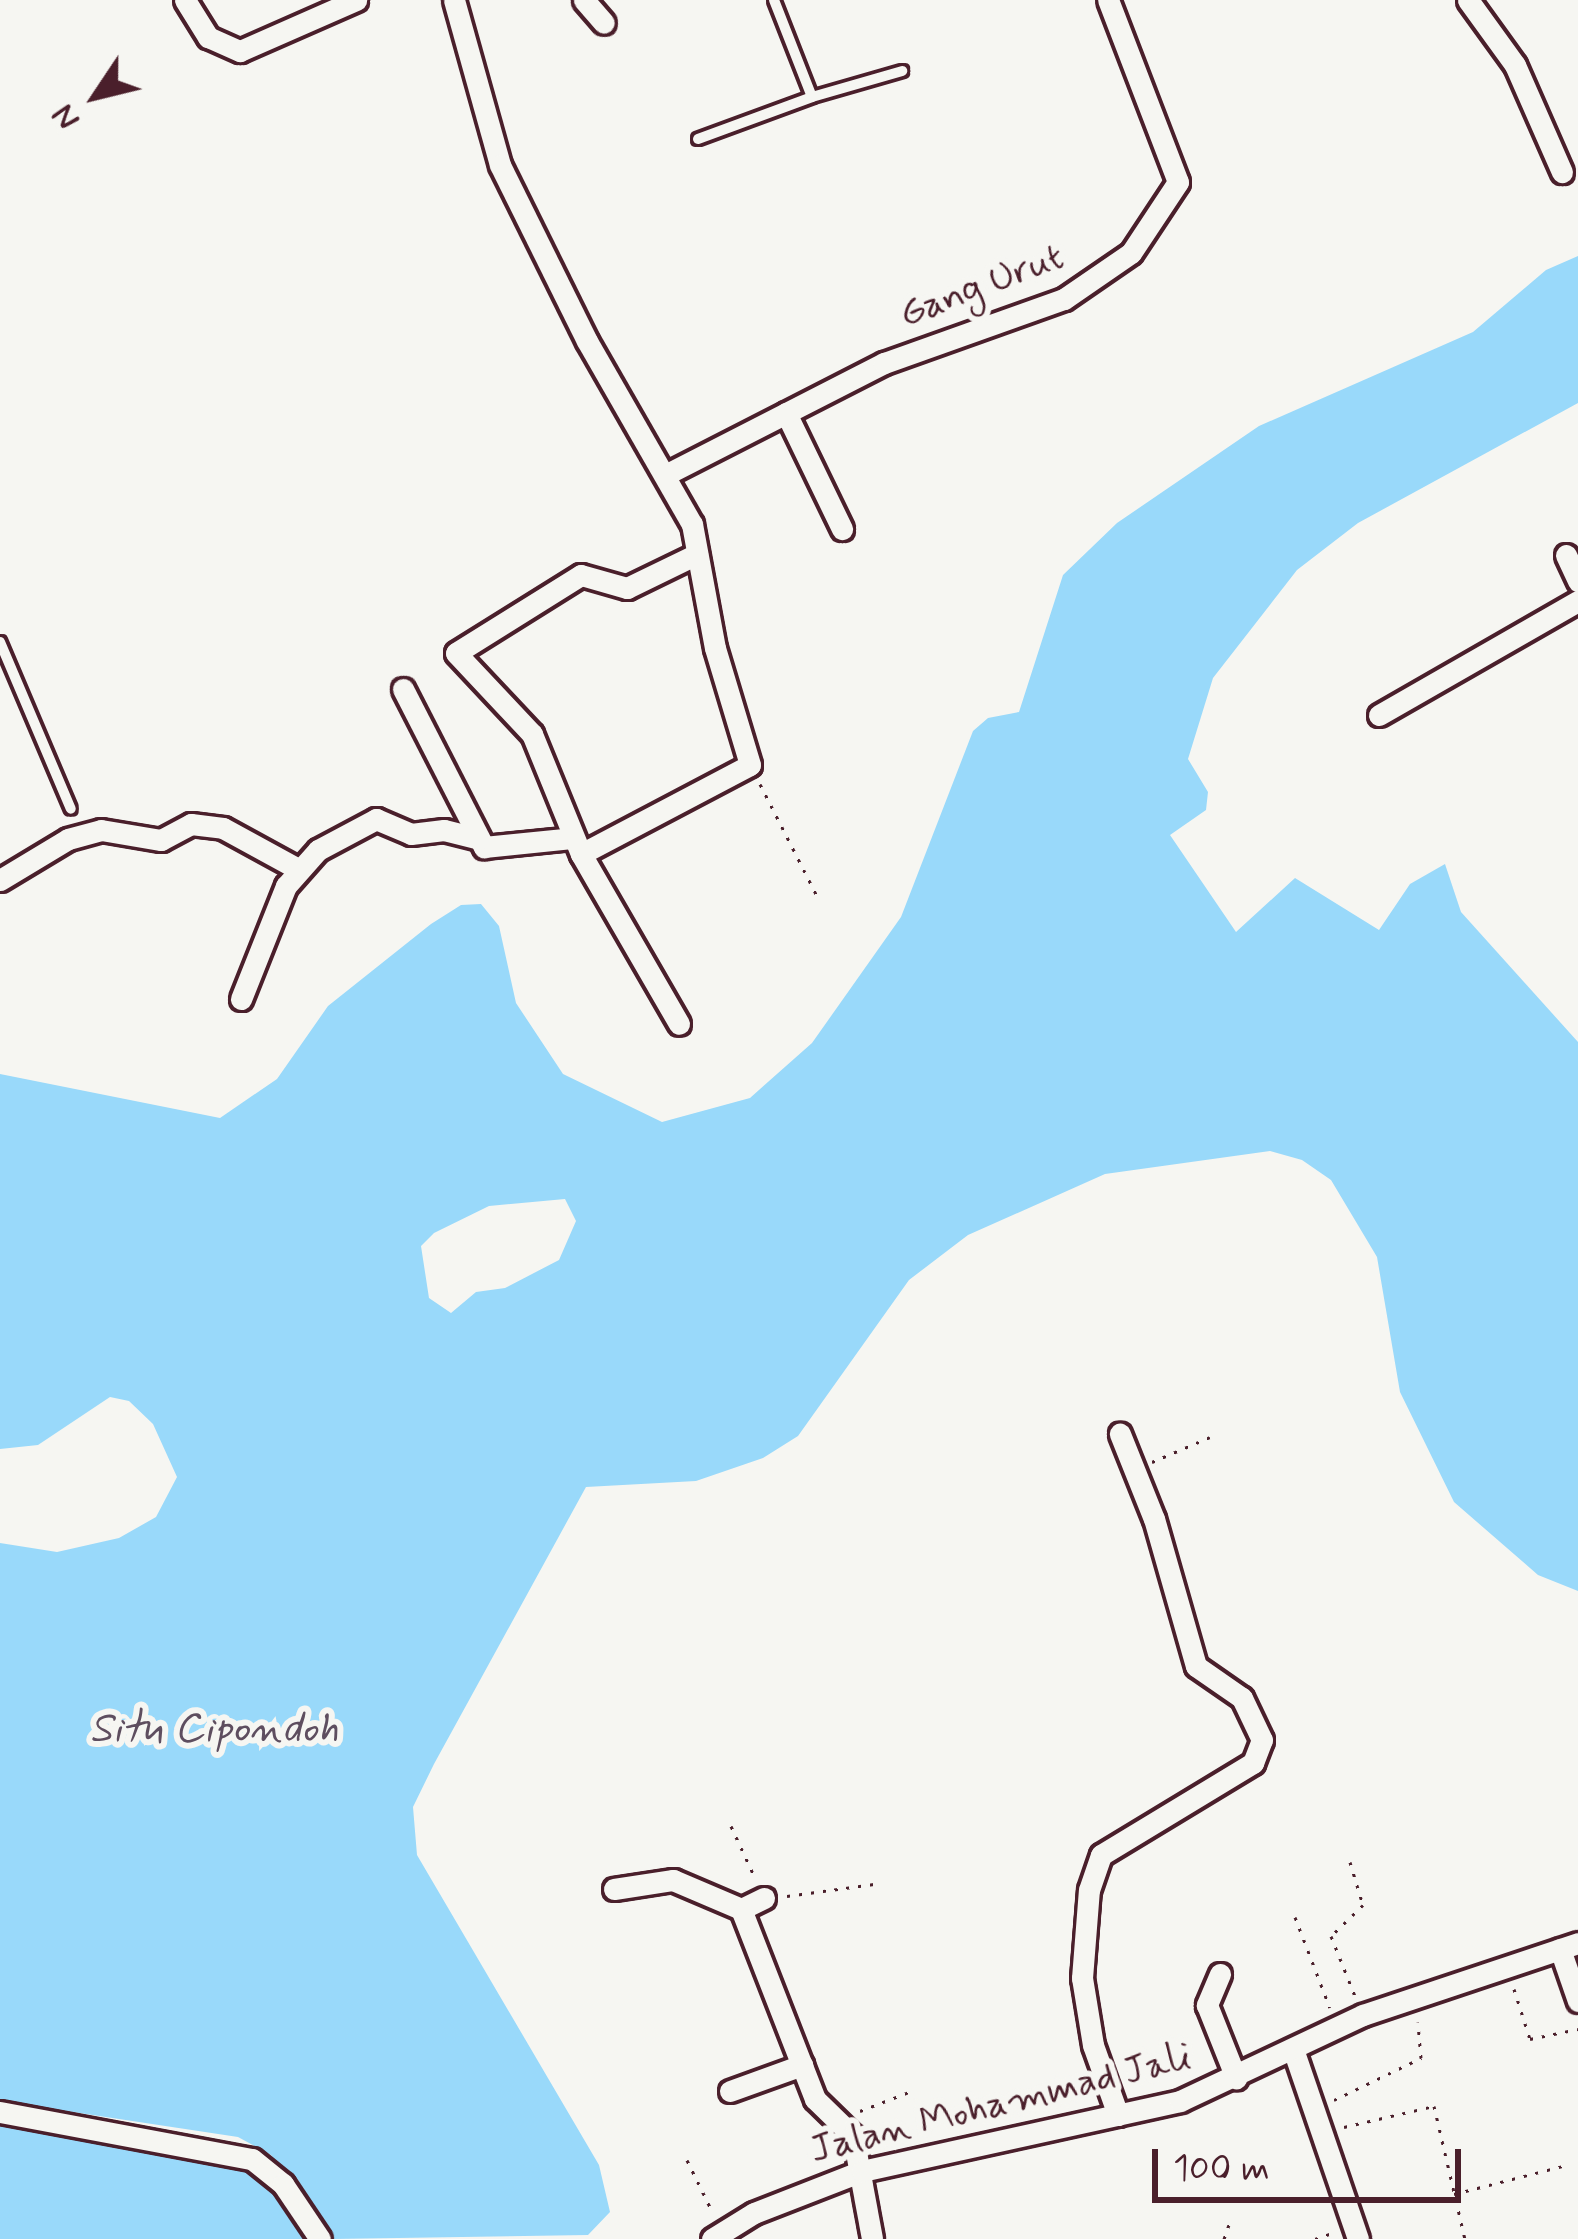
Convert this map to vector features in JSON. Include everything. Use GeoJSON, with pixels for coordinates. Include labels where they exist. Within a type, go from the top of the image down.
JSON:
{"type":"FeatureCollection","features":[{"type":"Feature","properties":{"kind":"street"},"geometry":{"type":"LineString","coordinates":[[185,0],[208,38],[240,51],[356,0]]}},
{"type":"Feature","properties":{"kind":"street"},"geometry":{"type":"LineString","coordinates":[[403,689],[479,839],[491,850],[576,846],[750,765],[698,554],[667,474],[586,341],[500,164],[454,0]]}},
{"type":"Feature","properties":{"kind":"street"},"geometry":{"type":"LineString","coordinates":[[584,0],[604,23]]}},
{"type":"Feature","properties":{"kind":"street","name":"Gang Urut"},"geometry":{"type":"LineString","coordinates":[[667,474],[884,363],[1064,299],[1131,253],[1178,182],[1108,0]]}},
{"type":"Feature","properties":{"kind":"street"},"geometry":{"type":"LineString","coordinates":[[1468,0],[1515,65],[1562,172]]}},
{"type":"Feature","properties":{"kind":"street"},"geometry":{"type":"LineString","coordinates":[[786,412],[842,529]]}},
{"type":"Feature","properties":{"kind":"street"},"geometry":{"type":"LineString","coordinates":[[679,1024],[576,846],[532,734],[456,653],[581,575],[627,588],[698,554]]}},
{"type":"Feature","properties":{"kind":"street"},"geometry":{"type":"LineString","coordinates":[[1567,555],[1578,581]]}},
{"type":"Feature","properties":{"kind":"street"},"geometry":{"type":"LineString","coordinates":[[1378,716],[1578,601]]}},
{"type":"Feature","properties":{"kind":"street"},"geometry":{"type":"LineString","coordinates":[[241,999],[298,869],[376,819],[411,833],[444,830],[479,839]]}},
{"type":"Feature","properties":{"kind":"street"},"geometry":{"type":"LineString","coordinates":[[0,880],[68,839],[101,830],[161,840],[191,824],[223,828],[298,869]]}},
{"type":"Feature","properties":{"kind":"street"},"geometry":{"type":"LineString","coordinates":[[1118,2115],[1093,2045],[1082,1978],[1101,1855],[1253,1762],[1262,1740],[1242,1698],[1196,1666],[1120,1434]]}},
{"type":"Feature","properties":{"kind":"street"},"geometry":{"type":"LineString","coordinates":[[614,1889],[673,1880],[741,1909],[824,2113],[842,2120],[862,2171],[872,2239]]}},
{"type":"Feature","properties":{"kind":"street"},"geometry":{"type":"LineString","coordinates":[[741,1909],[764,1898]]}},
{"type":"Feature","properties":{"kind":"street"},"geometry":{"type":"LineString","coordinates":[[1569,1946],[1578,2002]]}},
{"type":"Feature","properties":{"kind":"street","name":"Jalan Mohammad Jali"},"geometry":{"type":"LineString","coordinates":[[717,2235],[862,2171],[1118,2115],[1236,2078],[1363,2015],[1569,1946]]}},
{"type":"Feature","properties":{"kind":"street"},"geometry":{"type":"LineString","coordinates":[[1220,1974],[1207,2005],[1236,2078]]}},
{"type":"Feature","properties":{"kind":"street"},"geometry":{"type":"LineString","coordinates":[[1293,2049],[1358,2239]]}},
{"type":"Feature","properties":{"kind":"street"},"geometry":{"type":"LineString","coordinates":[[730,2090],[802,2065]]}},
{"type":"Feature","properties":{"kind":"street"},"geometry":{"type":"LineString","coordinates":[[0,2112],[252,2159],[283,2184],[320,2239]]}},
{"type":"Feature","properties":{"kind":"lane"},"geometry":{"type":"LineString","coordinates":[[774,0],[812,97]]}},
{"type":"Feature","properties":{"kind":"lane"},"geometry":{"type":"LineString","coordinates":[[698,139],[812,97],[902,71]]}},
{"type":"Feature","properties":{"kind":"lane"},"geometry":{"type":"LineString","coordinates":[[0,642],[71,809]]}},
{"type":"Feature","properties":{"kind":"path"},"geometry":{"type":"LineString","coordinates":[[750,765],[819,900]]}},
{"type":"Feature","properties":{"kind":"path"},"geometry":{"type":"LineString","coordinates":[[1133,1470],[1210,1437]]}},
{"type":"Feature","properties":{"kind":"path"},"geometry":{"type":"LineString","coordinates":[[731,1826],[764,1898],[874,1884]]}},
{"type":"Feature","properties":{"kind":"path"},"geometry":{"type":"LineString","coordinates":[[1350,1862],[1362,1907],[1331,1936],[1363,2015]]}},
{"type":"Feature","properties":{"kind":"path"},"geometry":{"type":"LineString","coordinates":[[1295,1917],[1337,2026]]}},
{"type":"Feature","properties":{"kind":"path"},"geometry":{"type":"LineString","coordinates":[[1507,1964],[1530,2039],[1578,2029]]}},
{"type":"Feature","properties":{"kind":"path"},"geometry":{"type":"LineString","coordinates":[[1316,2108],[1421,2058],[1411,1997]]}},
{"type":"Feature","properties":{"kind":"path"},"geometry":{"type":"LineString","coordinates":[[842,2120],[909,2092]]}},
{"type":"Feature","properties":{"kind":"path"},"geometry":{"type":"LineString","coordinates":[[1325,2133],[1434,2106],[1450,2195],[1466,2239]]}},
{"type":"Feature","properties":{"kind":"path"},"geometry":{"type":"LineString","coordinates":[[687,2160],[717,2235]]}},
{"type":"Feature","properties":{"kind":"path"},"geometry":{"type":"LineString","coordinates":[[1450,2195],[1567,2165]]}},
{"type":"Feature","properties":{"kind":"path"},"geometry":{"type":"LineString","coordinates":[[1224,2239],[1230,2222]]}},
{"type":"Feature","properties":{"kind":"water","name":"Situ Cipondoh"},"geometry":{"type":"Polygon","coordinates":[[[1578,256],[1578,403],[1358,523],[1297,570],[1213,678],[1188,759],[1208,792],[1206,810],[1170,835],[1236,932],[1295,878],[1379,930],[1410,884],[1445,864],[1461,912],[1578,1042],[1578,1591],[1538,1575],[1454,1502],[1400,1392],[1377,1257],[1331,1180],[1302,1160],[1270,1151],[1105,1174],[968,1235],[909,1280],[798,1436],[763,1458],[696,1481],[586,1487],[413,1807],[417,1855],[599,2165],[610,2212],[588,2235],[334,2239],[271,2155],[238,2137],[0,2101],[0,1543],[57,1552],[119,1538],[156,1517],[177,1477],[153,1424],[129,1401],[110,1397],[38,1445],[0,1449],[0,1074],[220,1118],[277,1079],[328,1006],[431,924],[461,905],[481,904],[499,926],[516,1003],[563,1074],[662,1122],[750,1098],[812,1043],[901,917],[973,731],[988,718],[1019,712],[1063,575],[1117,523],[1259,426],[1473,332],[1546,270],[1578,256]],[[565,1199],[489,1206],[434,1233],[421,1246],[429,1298],[451,1313],[476,1292],[505,1288],[559,1260],[576,1221],[565,1199]]]}},
{"type":"Feature","properties":{"kind":"water"},"geometry":{"type":"Polygon","coordinates":[[[0,2123],[237,2167],[271,2184],[311,2239],[0,2239],[0,2123]]]}}]}
